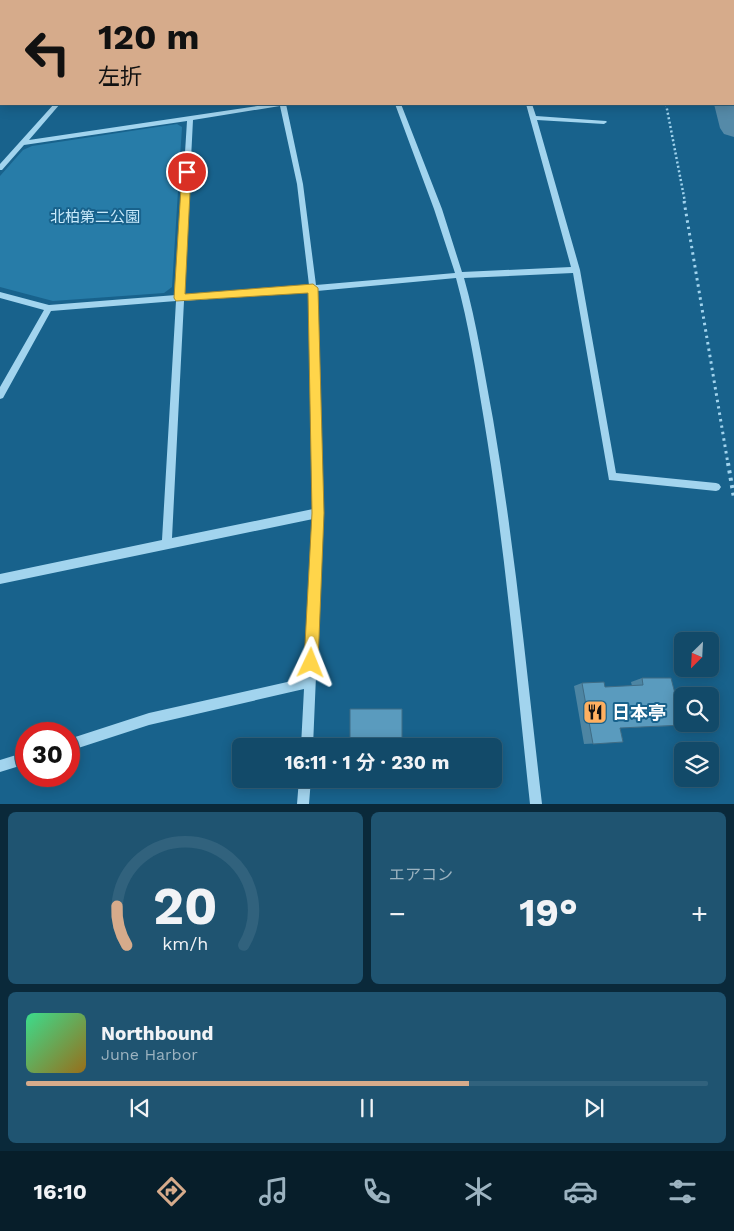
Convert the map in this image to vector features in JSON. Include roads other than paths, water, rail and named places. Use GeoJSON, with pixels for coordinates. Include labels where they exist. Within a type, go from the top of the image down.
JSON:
{"type":"FeatureCollection","features":[{"type":"Feature","properties":{"kind":"street"},"geometry":{"type":"LineString","coordinates":[[0,168],[56,105]]}},
{"type":"Feature","properties":{"kind":"street"},"geometry":{"type":"LineString","coordinates":[[22,143],[276,105]]}},
{"type":"Feature","properties":{"kind":"street"},"geometry":{"type":"LineString","coordinates":[[283,105],[300,184],[313,288],[318,513],[307,738]]}},
{"type":"Feature","properties":{"kind":"street"},"geometry":{"type":"LineString","coordinates":[[398,105],[426,175],[460,275],[495,458],[511,574],[536,804]]}},
{"type":"Feature","properties":{"kind":"street"},"geometry":{"type":"LineString","coordinates":[[529,105],[576,270],[612,477],[716,487]]}},
{"type":"Feature","properties":{"kind":"street"},"geometry":{"type":"LineString","coordinates":[[167,544],[190,118]]}},
{"type":"Feature","properties":{"kind":"street"},"geometry":{"type":"LineString","coordinates":[[534,118],[604,122]]}},
{"type":"Feature","properties":{"kind":"street"},"geometry":{"type":"LineString","coordinates":[[0,295],[50,308],[460,275],[576,270]]}},
{"type":"Feature","properties":{"kind":"street"},"geometry":{"type":"LineString","coordinates":[[0,395],[50,308]]}},
{"type":"Feature","properties":{"kind":"street"},"geometry":{"type":"LineString","coordinates":[[0,579],[318,513]]}},
{"type":"Feature","properties":{"kind":"street"},"geometry":{"type":"LineString","coordinates":[[80,741],[149,719],[310,682]]}},
{"type":"Feature","properties":{"kind":"street"},"geometry":{"type":"LineString","coordinates":[[0,766],[15,761]]}},
{"type":"Feature","properties":{"kind":"street"},"geometry":{"type":"LineString","coordinates":[[303,804],[304,788]]}},
{"type":"Feature","properties":{"kind":"waterway"},"geometry":{"type":"LineString","coordinates":[[728,105],[734,128]]}},
{"type":"Feature","properties":{"kind":"place","name":"日本亭"},"geometry":{"type":"Point","coordinates":[595,712]}},
{"type":"Feature","properties":{"kind":"park label","name":"北柏第二公園"},"geometry":{"type":"Point","coordinates":[95,217]}}]}
